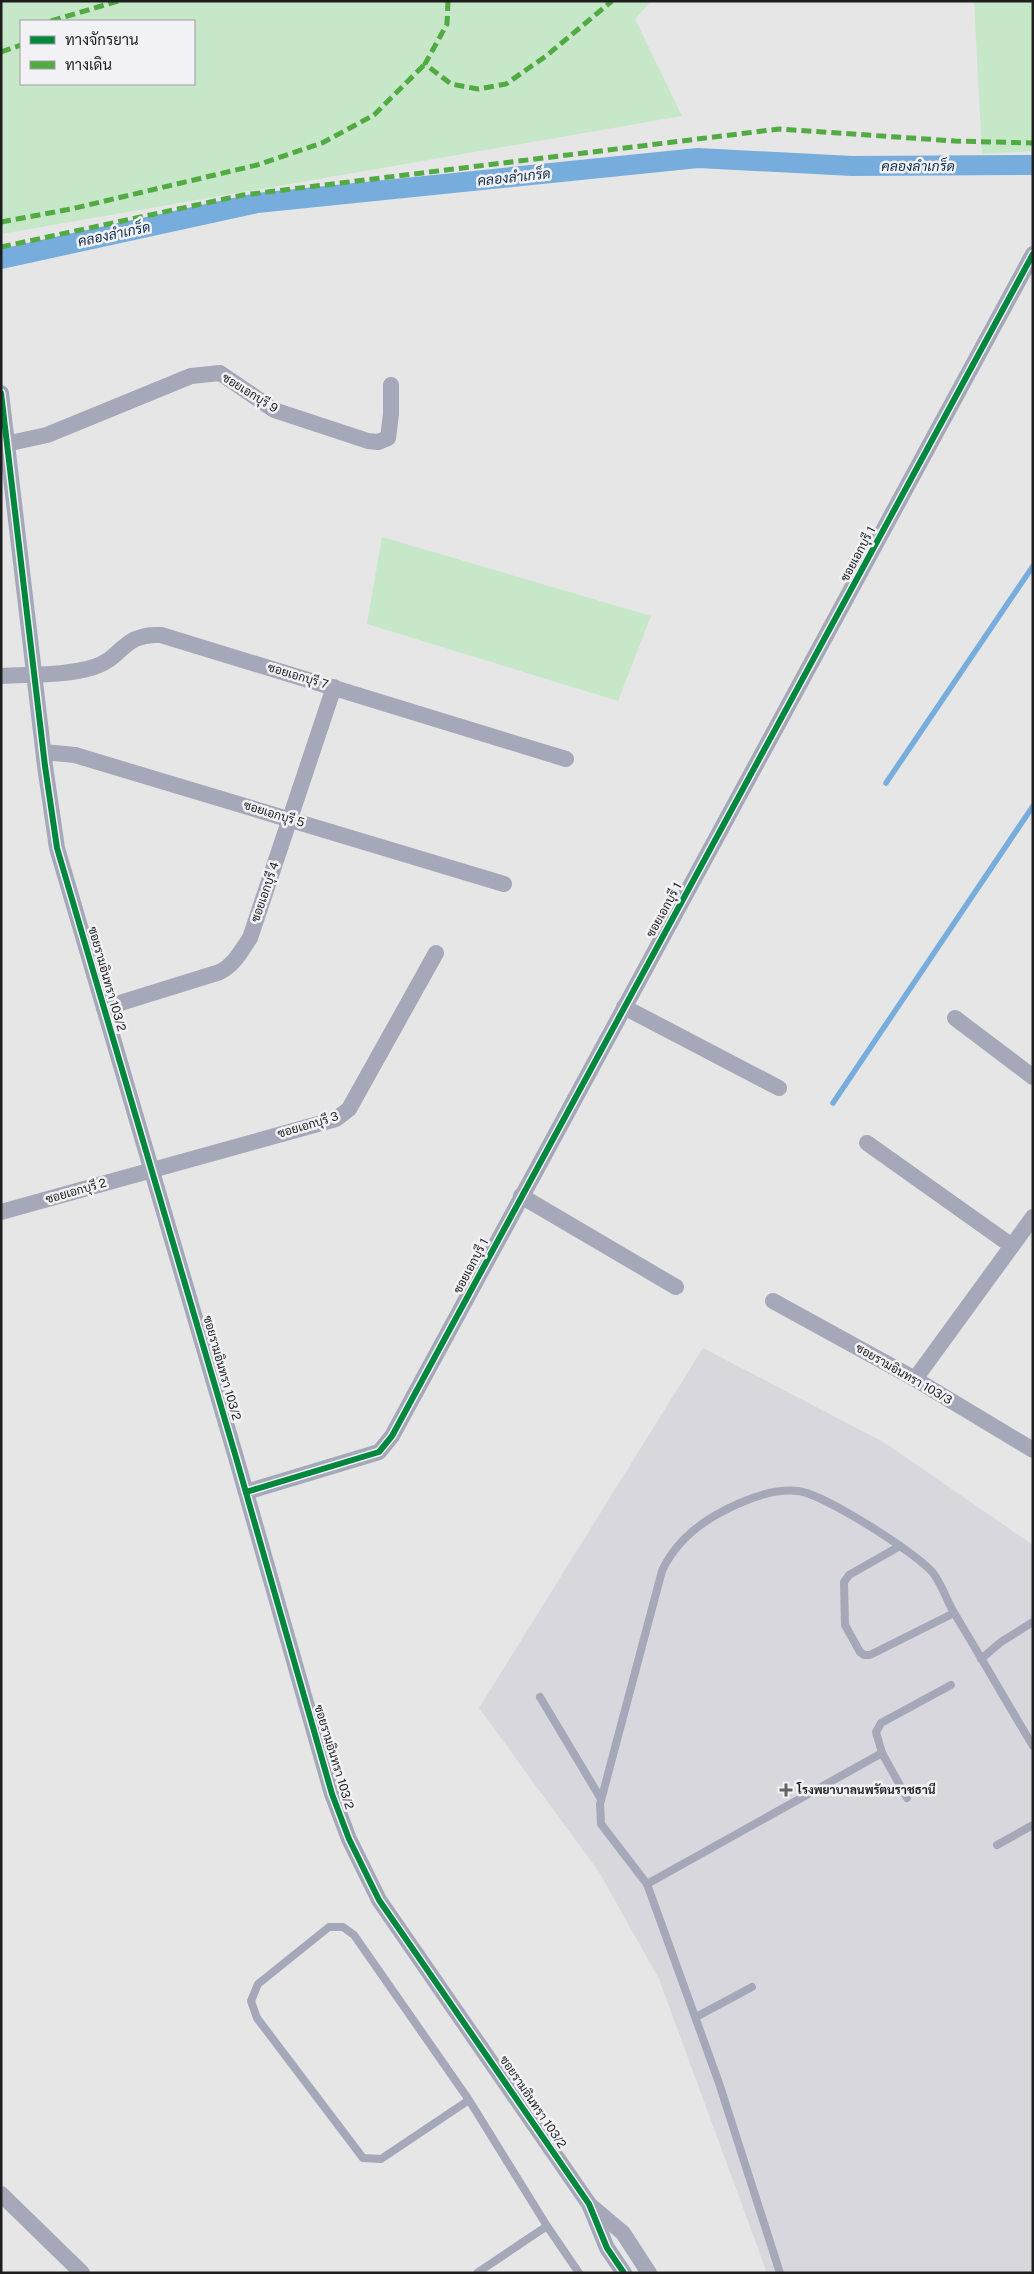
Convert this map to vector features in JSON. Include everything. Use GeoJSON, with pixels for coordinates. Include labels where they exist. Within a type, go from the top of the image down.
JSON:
{"type":"FeatureCollection","features":[{"type":"Feature","properties":{"kind":"street","name":"ซอยเอกบุรี 1"},"geometry":{"type":"LineString","coordinates":[[246,1492],[379,1452],[385,1447],[1033,254]]}},
{"type":"Feature","properties":{"kind":"street","name":"ซอยเอกบุรี 9"},"geometry":{"type":"LineString","coordinates":[[4,444],[47,435],[191,376],[220,373],[274,410],[368,442],[378,442],[388,438],[391,414],[391,386]]}},
{"type":"Feature","properties":{"kind":"street","name":"ซอยรามอินทรา 103/2"},"geometry":{"type":"LineString","coordinates":[[1,393],[4,444],[57,848],[246,1492],[332,1794],[364,1872],[379,1900],[589,2204],[607,2248],[624,2273]]}},
{"type":"Feature","properties":{"kind":"street","name":"ซอยเอกบุรี 7"},"geometry":{"type":"LineString","coordinates":[[1,676],[81,671],[96,667],[107,661],[128,642],[140,636],[150,634],[161,635],[566,759]]}},
{"type":"Feature","properties":{"kind":"street","name":"ซอยเอกบุรี 4"},"geometry":{"type":"LineString","coordinates":[[104,1008],[229,968],[250,938],[334,687]]}},
{"type":"Feature","properties":{"kind":"street","name":"ซอยเอกบุรี 5"},"geometry":{"type":"LineString","coordinates":[[44,752],[75,755],[504,884]]}},
{"type":"Feature","properties":{"kind":"street","name":"ซอยเอกบุรี 3"},"geometry":{"type":"LineString","coordinates":[[152,1170],[336,1119],[343,1115],[349,1109],[436,953]]}},
{"type":"Feature","properties":{"kind":"street"},"geometry":{"type":"LineString","coordinates":[[624,1007],[779,1088]]}},
{"type":"Feature","properties":{"kind":"street"},"geometry":{"type":"LineString","coordinates":[[955,1018],[1033,1077]]}},
{"type":"Feature","properties":{"kind":"street"},"geometry":{"type":"LineString","coordinates":[[867,1143],[1012,1246]]}},
{"type":"Feature","properties":{"kind":"street","name":"ซอยเอกบุรี 2"},"geometry":{"type":"LineString","coordinates":[[1,1212],[152,1170]]}},
{"type":"Feature","properties":{"kind":"street"},"geometry":{"type":"LineString","coordinates":[[521,1196],[676,1287]]}},
{"type":"Feature","properties":{"kind":"street"},"geometry":{"type":"LineString","coordinates":[[915,1379],[1033,1217]]}},
{"type":"Feature","properties":{"kind":"street","name":"ซอยรามอินทรา 103/3"},"geometry":{"type":"LineString","coordinates":[[773,1302],[915,1379],[1033,1450]]}},
{"type":"Feature","properties":{"kind":"street"},"geometry":{"type":"LineString","coordinates":[[1,2194],[82,2273]]}},
{"type":"Feature","properties":{"kind":"street","name":"ซอยรามอินทรา 103/2"},"geometry":{"type":"LineString","coordinates":[[589,2204],[623,2233],[650,2273]]}},
{"type":"Feature","properties":{"kind":"lane"},"geometry":{"type":"LineString","coordinates":[[780,2273],[719,2083],[648,1884],[601,1824],[599,1810],[601,1799],[662,1571],[679,1543],[716,1515],[745,1501],[781,1491],[800,1491],[838,1509],[900,1546],[919,1559],[933,1573],[954,1613],[1033,1746]]}},
{"type":"Feature","properties":{"kind":"lane"},"geometry":{"type":"LineString","coordinates":[[900,1546],[848,1575],[844,1582],[845,1625],[860,1652],[864,1655],[870,1655],[954,1613]]}},
{"type":"Feature","properties":{"kind":"lane"},"geometry":{"type":"LineString","coordinates":[[981,1659],[1001,1642],[1033,1622]]}},
{"type":"Feature","properties":{"kind":"lane"},"geometry":{"type":"LineString","coordinates":[[907,1798],[882,1753],[876,1732],[881,1723],[951,1685]]}},
{"type":"Feature","properties":{"kind":"lane"},"geometry":{"type":"LineString","coordinates":[[540,1697],[601,1799]]}},
{"type":"Feature","properties":{"kind":"lane"},"geometry":{"type":"LineString","coordinates":[[648,1884],[882,1753]]}},
{"type":"Feature","properties":{"kind":"lane"},"geometry":{"type":"LineString","coordinates":[[997,1845],[1033,1825]]}},
{"type":"Feature","properties":{"kind":"lane"},"geometry":{"type":"LineString","coordinates":[[469,2100],[381,2159],[363,2158],[257,2018],[251,2001],[258,1984],[329,1927],[343,1927],[354,1935],[469,2100],[546,2226],[579,2273]]}},
{"type":"Feature","properties":{"kind":"lane"},"geometry":{"type":"LineString","coordinates":[[696,2018],[752,1987]]}},
{"type":"Feature","properties":{"kind":"lane"},"geometry":{"type":"LineString","coordinates":[[477,2273],[546,2226]]}},
{"type":"Feature","properties":{"kind":"shaded area","name":"โรงพยาบาลนพรัตนราชธานี"},"geometry":{"type":"Polygon","coordinates":[[[703,1348],[885,1443],[1033,1545],[1033,2273],[767,2273],[659,1979],[599,1872],[479,1708],[703,1348]]]}},
{"type":"Feature","properties":{"kind":"green space"},"geometry":{"type":"Polygon","coordinates":[[[1,1],[651,1],[635,19],[682,116],[1,234],[1,1]]]}},
{"type":"Feature","properties":{"kind":"green space"},"geometry":{"type":"Polygon","coordinates":[[[974,1],[1033,1],[1033,151],[982,154],[974,1]]]}},
{"type":"Feature","properties":{"kind":"green space"},"geometry":{"type":"Polygon","coordinates":[[[382,537],[651,616],[618,701],[367,624],[382,537]]]}},
{"type":"Feature","properties":{"kind":"waterway","name":"คลองลำเกร็ด"},"geometry":{"type":"LineString","coordinates":[[1,259],[257,203],[698,158],[852,166],[1033,165]]}},
{"type":"Feature","properties":{"kind":"waterway"},"geometry":{"type":"LineString","coordinates":[[886,783],[1033,566]]}},
{"type":"Feature","properties":{"kind":"waterway"},"geometry":{"type":"LineString","coordinates":[[833,1103],[1033,806]]}},
{"type":"Feature","properties":{"kind":"marked path"},"geometry":{"type":"LineString","coordinates":[[54,20],[118,1]]}},
{"type":"Feature","properties":{"kind":"marked path"},"geometry":{"type":"LineString","coordinates":[[448,1],[447,24],[425,64],[451,84],[478,89],[506,84],[546,56],[612,1]]}},
{"type":"Feature","properties":{"kind":"marked path"},"geometry":{"type":"LineString","coordinates":[[1,52],[20,45]]}},
{"type":"Feature","properties":{"kind":"marked path"},"geometry":{"type":"LineString","coordinates":[[1,222],[71,209],[257,165],[322,143],[374,115],[425,64]]}},
{"type":"Feature","properties":{"kind":"marked path"},"geometry":{"type":"LineString","coordinates":[[1,247],[243,195],[779,129],[955,141],[1033,143]]}},
{"type":"Feature","properties":{"kind":"cycle path"},"geometry":{"type":"LineString","coordinates":[[246,1492],[379,1452],[392,1436],[1033,254]]}},
{"type":"Feature","properties":{"kind":"cycle path"},"geometry":{"type":"LineString","coordinates":[[1,393],[45,766],[57,848],[235,1454],[332,1794],[349,1839],[379,1900],[589,2204],[607,2248],[624,2273]]}},
{"type":"Feature","properties":{"kind":"place","name":"โรงพยาบาลนพรัตนราชธานี"},"geometry":{"type":"Point","coordinates":[786,1790]}}]}
